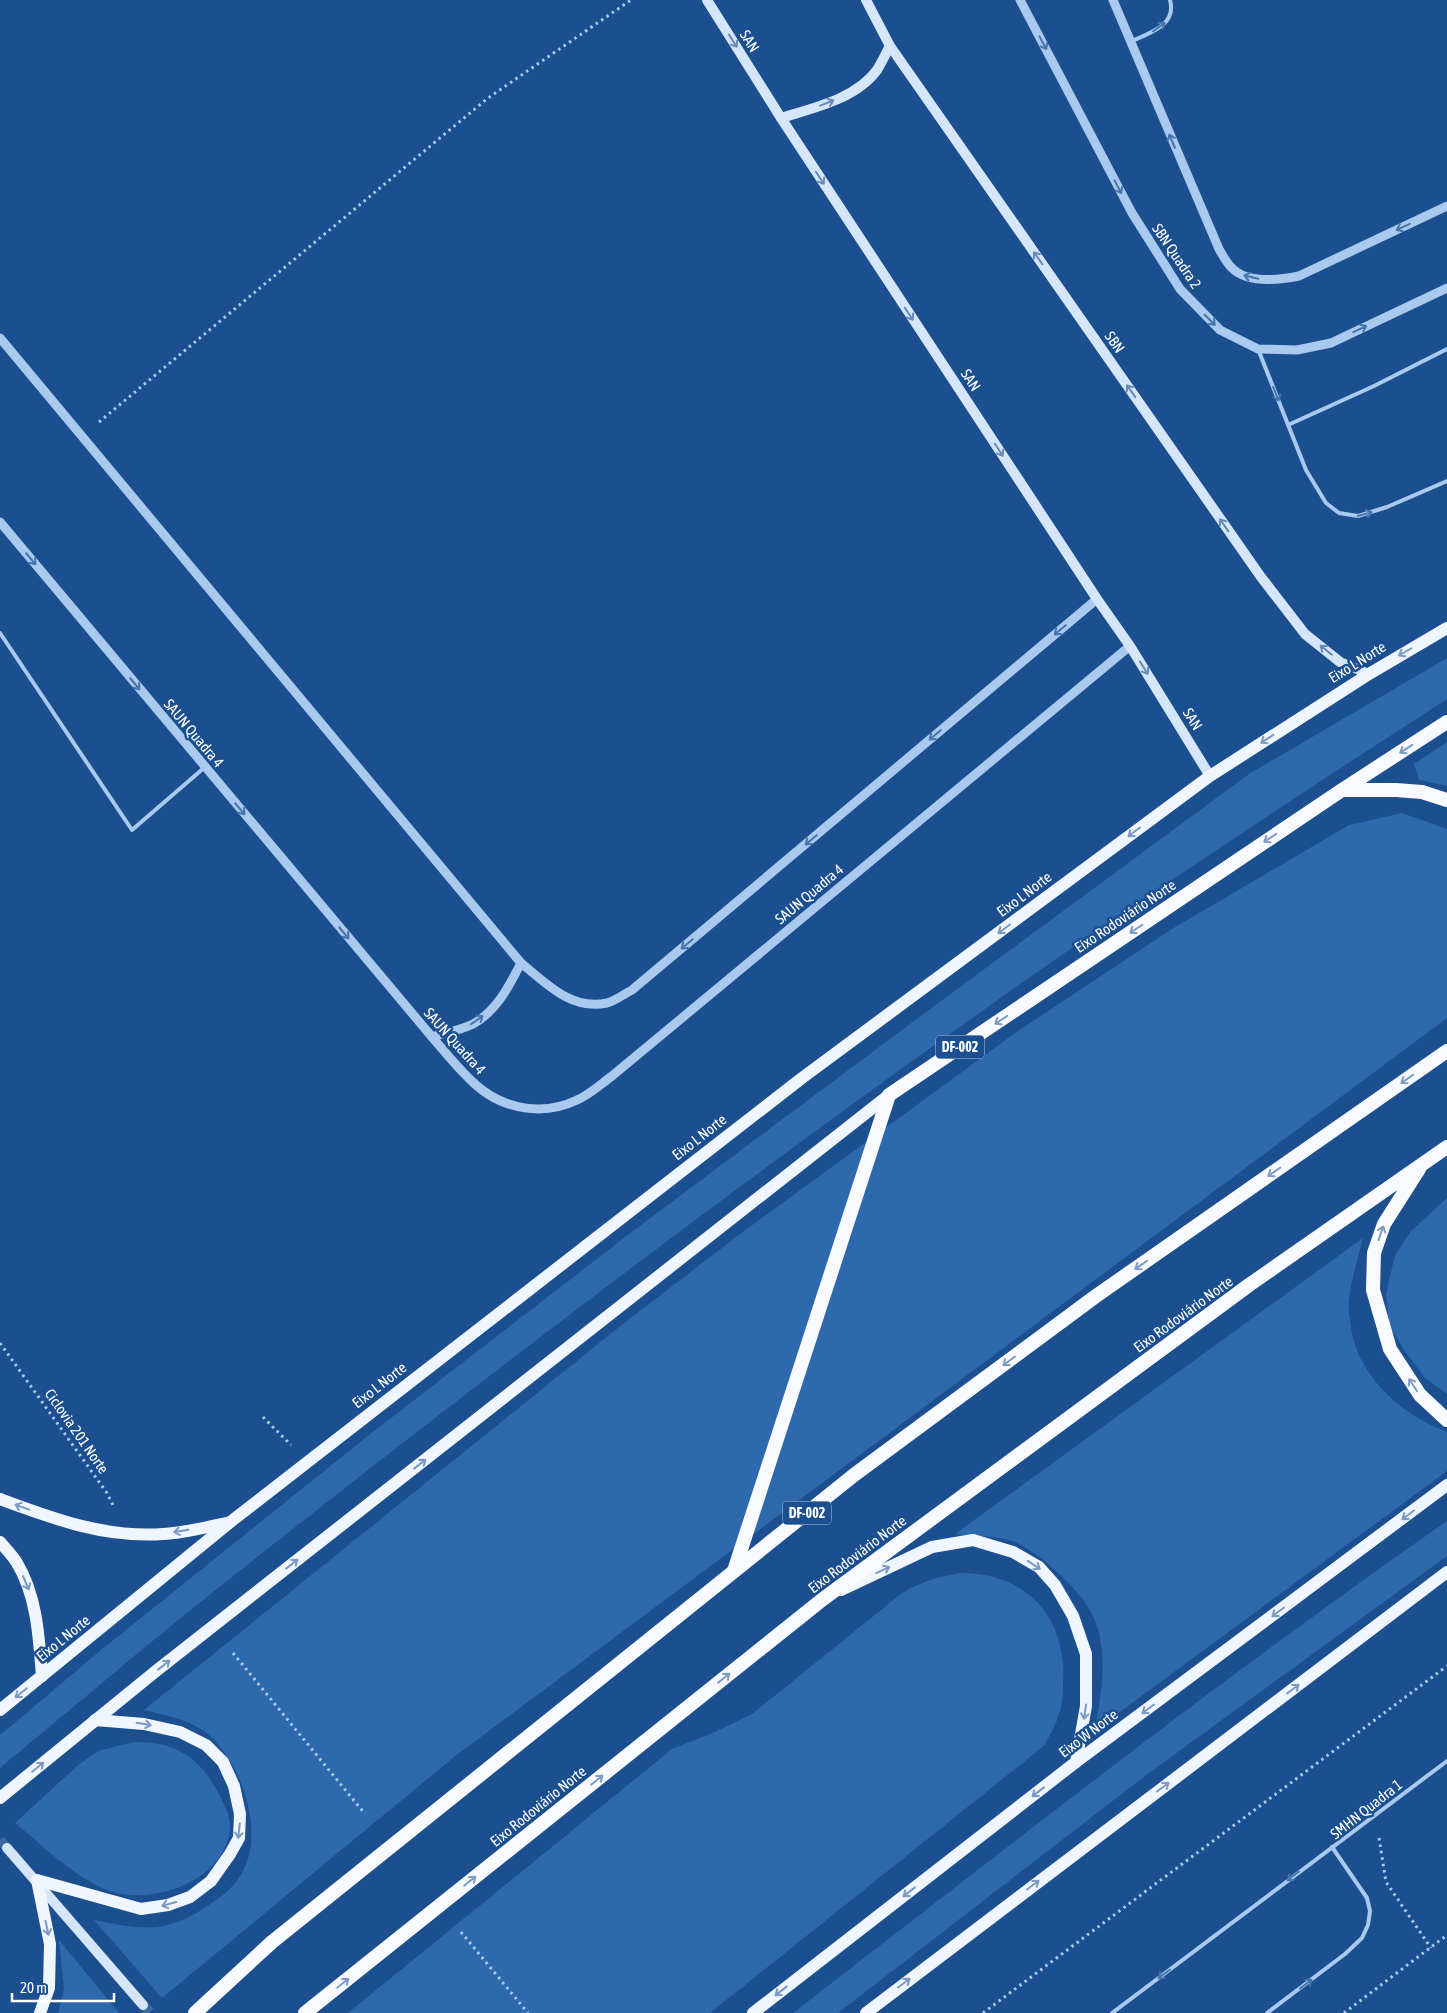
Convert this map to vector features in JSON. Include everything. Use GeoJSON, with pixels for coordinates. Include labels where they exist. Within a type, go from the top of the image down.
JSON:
{"type":"FeatureCollection","features":[{"type":"Feature","properties":{"kind":"highway","name":"Eixo Rodoviário Norte"},"geometry":{"type":"LineString","coordinates":[[889,1095],[1342,790],[1447,722]]}},
{"type":"Feature","properties":{"kind":"highway"},"geometry":{"type":"LineString","coordinates":[[1342,790],[1413,791],[1447,800]]}},
{"type":"Feature","properties":{"kind":"highway","name":"DF-002"},"geometry":{"type":"LineString","coordinates":[[195,2013],[272,1942],[734,1570],[854,1476],[1096,1296],[1447,1051]]}},
{"type":"Feature","properties":{"kind":"highway"},"geometry":{"type":"LineString","coordinates":[[734,1570],[889,1095]]}},
{"type":"Feature","properties":{"kind":"highway","name":"Eixo Rodoviário Norte"},"geometry":{"type":"LineString","coordinates":[[305,2013],[823,1599],[1249,1285],[1447,1147]]}},
{"type":"Feature","properties":{"kind":"highway"},"geometry":{"type":"LineString","coordinates":[[1423,1163],[1384,1224],[1374,1253],[1373,1290],[1390,1348],[1420,1395],[1447,1420]]}},
{"type":"Feature","properties":{"kind":"main road","name":"SAN"},"geometry":{"type":"LineString","coordinates":[[707,0],[781,118],[1097,599],[1130,646],[1210,776]]}},
{"type":"Feature","properties":{"kind":"main road","name":"SBN"},"geometry":{"type":"LineString","coordinates":[[866,0],[890,46],[1266,584],[1305,634],[1340,662],[1368,674]]}},
{"type":"Feature","properties":{"kind":"main road"},"geometry":{"type":"LineString","coordinates":[[781,118],[829,102],[860,87],[876,70],[890,46]]}},
{"type":"Feature","properties":{"kind":"main road","name":"Eixo L Norte"},"geometry":{"type":"LineString","coordinates":[[0,1710],[229,1523],[802,1078],[1210,776],[1368,674],[1447,628]]}},
{"type":"Feature","properties":{"kind":"main road"},"geometry":{"type":"LineString","coordinates":[[0,1798],[95,1720],[889,1095]]}},
{"type":"Feature","properties":{"kind":"main road","name":"Eixo W Norte"},"geometry":{"type":"LineString","coordinates":[[752,2013],[1076,1762],[1447,1485]]}},
{"type":"Feature","properties":{"kind":"main road"},"geometry":{"type":"LineString","coordinates":[[0,1499],[42,1515],[98,1531],[164,1534],[229,1523]]}},
{"type":"Feature","properties":{"kind":"main road"},"geometry":{"type":"LineString","coordinates":[[823,1599],[932,1547],[973,1540],[1014,1552],[1039,1567],[1055,1585],[1074,1616],[1086,1654],[1086,1706],[1076,1762]]}},
{"type":"Feature","properties":{"kind":"main road"},"geometry":{"type":"LineString","coordinates":[[0,1542],[17,1563],[30,1592],[37,1623],[42,1676]]}},
{"type":"Feature","properties":{"kind":"main road"},"geometry":{"type":"LineString","coordinates":[[866,2013],[1447,1572]]}},
{"type":"Feature","properties":{"kind":"main road"},"geometry":{"type":"LineString","coordinates":[[37,1880],[141,1909],[168,1906],[190,1897],[211,1881],[239,1838],[240,1814],[234,1786],[223,1762],[206,1745],[180,1732],[144,1724],[95,1720]]}},
{"type":"Feature","properties":{"kind":"main road"},"geometry":{"type":"LineString","coordinates":[[7,1848],[37,1880],[144,2005]]}},
{"type":"Feature","properties":{"kind":"main road"},"geometry":{"type":"LineString","coordinates":[[37,1880],[50,1944],[49,1988],[40,2013]]}},
{"type":"Feature","properties":{"kind":"street","name":"SBN Quadra 2"},"geometry":{"type":"LineString","coordinates":[[1020,0],[1132,213],[1180,289],[1220,330],[1258,349],[1297,350],[1331,343],[1447,288]]}},
{"type":"Feature","properties":{"kind":"street"},"geometry":{"type":"LineString","coordinates":[[1113,0],[1219,249],[1231,268],[1239,274],[1257,279],[1280,280],[1299,276],[1447,206]]}},
{"type":"Feature","properties":{"kind":"street"},"geometry":{"type":"LineString","coordinates":[[0,338],[521,963],[563,997],[586,1003],[607,1003],[632,990],[1097,599]]}},
{"type":"Feature","properties":{"kind":"street","name":"SAUN Quadra 4"},"geometry":{"type":"LineString","coordinates":[[0,522],[432,1037],[477,1086],[494,1098],[526,1110],[553,1109],[578,1100],[612,1076],[1130,646]]}},
{"type":"Feature","properties":{"kind":"street"},"geometry":{"type":"LineString","coordinates":[[432,1037],[473,1024],[494,1007],[506,991],[521,963]]}},
{"type":"Feature","properties":{"kind":"lane"},"geometry":{"type":"LineString","coordinates":[[1130,42],[1156,31],[1164,25],[1172,6],[1170,0]]}},
{"type":"Feature","properties":{"kind":"lane"},"geometry":{"type":"LineString","coordinates":[[1258,349],[1306,470],[1326,503],[1339,513],[1358,516],[1387,507],[1447,481]]}},
{"type":"Feature","properties":{"kind":"lane"},"geometry":{"type":"LineString","coordinates":[[1288,425],[1374,386],[1447,349]]}},
{"type":"Feature","properties":{"kind":"lane"},"geometry":{"type":"LineString","coordinates":[[0,633],[132,830],[205,768]]}},
{"type":"Feature","properties":{"kind":"lane","name":"SMHN Quadra 1"},"geometry":{"type":"LineString","coordinates":[[1267,2013],[1345,1954],[1362,1938],[1368,1924],[1370,1911],[1367,1898],[1332,1847],[1447,1760]]}},
{"type":"Feature","properties":{"kind":"lane"},"geometry":{"type":"LineString","coordinates":[[1112,2013],[1332,1847]]}},
{"type":"Feature","properties":{"kind":"path"},"geometry":{"type":"LineString","coordinates":[[82,436],[488,98],[631,0]]}},
{"type":"Feature","properties":{"kind":"path","name":"Ciclovia 201 Norte"},"geometry":{"type":"LineString","coordinates":[[0,1343],[107,1493],[116,1511],[133,1534]]}},
{"type":"Feature","properties":{"kind":"path"},"geometry":{"type":"LineString","coordinates":[[263,1416],[307,1462]]}},
{"type":"Feature","properties":{"kind":"path"},"geometry":{"type":"LineString","coordinates":[[233,1653],[365,1814]]}},
{"type":"Feature","properties":{"kind":"path"},"geometry":{"type":"LineString","coordinates":[[984,2013],[1447,1666]]}},
{"type":"Feature","properties":{"kind":"path"},"geometry":{"type":"LineString","coordinates":[[1376,1815],[1386,1882],[1430,1948]]}},
{"type":"Feature","properties":{"kind":"path"},"geometry":{"type":"LineString","coordinates":[[462,1932],[528,2013]]}},
{"type":"Feature","properties":{"kind":"path"},"geometry":{"type":"LineString","coordinates":[[1344,2013],[1447,1935]]}},
{"type":"Feature","properties":{"kind":"shaded area"},"geometry":{"type":"Polygon","coordinates":[[[1447,658],[1447,699],[1239,835],[1084,940],[818,1129],[606,1287],[396,1448],[164,1631],[0,1768],[0,1735],[106,1646],[369,1435],[633,1231],[1249,774],[1447,658]]]}},
{"type":"Feature","properties":{"kind":"shaded area"},"geometry":{"type":"Polygon","coordinates":[[[1447,742],[1447,786],[1419,780],[1414,764],[1447,742]]]}},
{"type":"Feature","properties":{"kind":"shaded area"},"geometry":{"type":"Polygon","coordinates":[[[1402,813],[1447,829],[1447,1018],[454,1757],[162,1998],[94,1920],[125,1926],[157,1927],[181,1921],[209,1905],[232,1886],[245,1867],[250,1851],[250,1815],[246,1797],[231,1763],[210,1736],[203,1730],[178,1719],[144,1710],[619,1327],[740,1234],[1018,1031],[1172,929],[1349,825],[1402,813]]]}},
{"type":"Feature","properties":{"kind":"shaded area"},"geometry":{"type":"Polygon","coordinates":[[[1447,1198],[1447,1394],[1425,1378],[1404,1350],[1389,1325],[1386,1294],[1395,1255],[1411,1231],[1447,1198]]]}},
{"type":"Feature","properties":{"kind":"shaded area"},"geometry":{"type":"Polygon","coordinates":[[[1363,1238],[1353,1277],[1349,1303],[1353,1339],[1360,1357],[1370,1374],[1396,1403],[1429,1424],[1447,1432],[1447,1471],[1094,1731],[1101,1693],[1103,1667],[1098,1629],[1087,1605],[1069,1583],[1056,1571],[1037,1555],[1021,1545],[986,1536],[955,1534],[1363,1238]]]}},
{"type":"Feature","properties":{"kind":"shaded area"},"geometry":{"type":"Polygon","coordinates":[[[1447,1521],[1447,1556],[1145,1776],[838,2013],[793,2013],[1199,1701],[1363,1580],[1447,1521]]]}},
{"type":"Feature","properties":{"kind":"shaded area"},"geometry":{"type":"Polygon","coordinates":[[[961,1573],[985,1575],[1006,1581],[1024,1591],[1039,1604],[1050,1620],[1058,1638],[1063,1660],[1063,1692],[1059,1713],[1045,1745],[710,2013],[348,2013],[672,1749],[715,1732],[752,1714],[902,1593],[930,1580],[961,1573]]]}},
{"type":"Feature","properties":{"kind":"shaded area"},"geometry":{"type":"Polygon","coordinates":[[[133,1742],[148,1742],[162,1745],[186,1754],[204,1771],[213,1783],[230,1822],[228,1839],[220,1856],[208,1870],[193,1881],[155,1894],[135,1895],[117,1893],[100,1887],[77,1874],[15,1823],[77,1766],[98,1751],[133,1742]]]}},
{"type":"Feature","properties":{"kind":"shaded area"},"geometry":{"type":"Polygon","coordinates":[[[59,1940],[119,2013],[58,2013],[64,1989],[59,1940]]]}},
{"type":"Feature","properties":{"kind":"tunnel"},"geometry":{"type":"LineString","coordinates":[[0,1840],[7,1848]]}},
{"type":"Feature","properties":{"kind":"tunnel"},"geometry":{"type":"LineString","coordinates":[[143,2005],[151,2013]]}}]}
